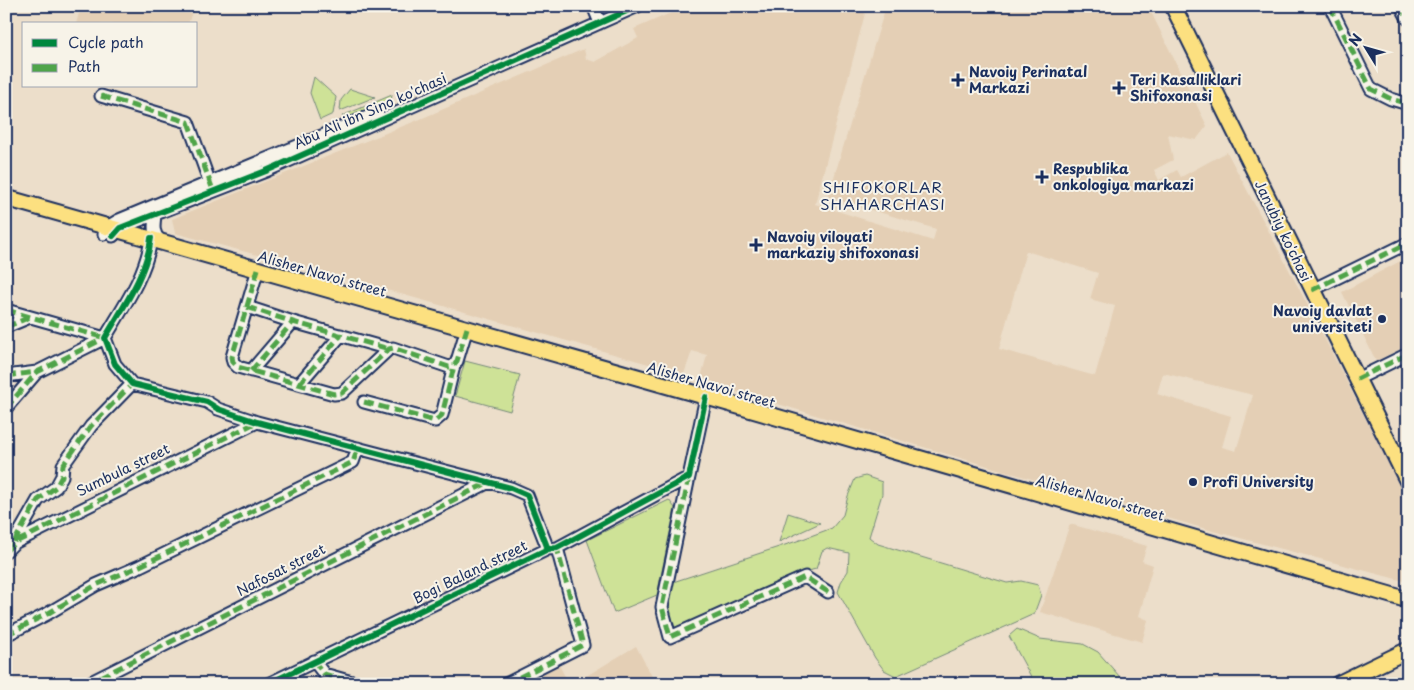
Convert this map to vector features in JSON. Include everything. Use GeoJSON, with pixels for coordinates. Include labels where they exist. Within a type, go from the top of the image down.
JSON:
{"type":"FeatureCollection","features":[{"type":"Feature","properties":{"kind":"main road","name":"Janubiy ko'chasi"},"geometry":{"type":"LineString","coordinates":[[1172,6],[1360,377],[1408,465]]}},
{"type":"Feature","properties":{"kind":"main road","name":"Janubiy ko'chasi"},"geometry":{"type":"LineString","coordinates":[[1183,6],[1315,288]]}},
{"type":"Feature","properties":{"kind":"main road","name":"Alisher Navoi street"},"geometry":{"type":"LineString","coordinates":[[6,198],[111,231]]}},
{"type":"Feature","properties":{"kind":"main road","name":"Alisher Navoi street"},"geometry":{"type":"LineString","coordinates":[[6,206],[154,242],[1407,602]]}},
{"type":"Feature","properties":{"kind":"main road","name":"Janubiy ko'chasi"},"geometry":{"type":"LineString","coordinates":[[1360,377],[1408,482]]}},
{"type":"Feature","properties":{"kind":"main road"},"geometry":{"type":"LineString","coordinates":[[1338,684],[1407,650]]}},
{"type":"Feature","properties":{"kind":"street","name":"Abu Ali ibn Sino ko'chasi"},"geometry":{"type":"LineString","coordinates":[[111,231],[119,220],[266,171],[597,15],[621,6]]}},
{"type":"Feature","properties":{"kind":"street","name":"Abu Ali ibn Sino ko'chasi"},"geometry":{"type":"LineString","coordinates":[[597,15],[638,6]]}},
{"type":"Feature","properties":{"kind":"street"},"geometry":{"type":"LineString","coordinates":[[1330,6],[1371,89],[1390,99],[1408,104]]}},
{"type":"Feature","properties":{"kind":"street"},"geometry":{"type":"LineString","coordinates":[[1401,6],[1408,19]]}},
{"type":"Feature","properties":{"kind":"street"},"geometry":{"type":"LineString","coordinates":[[101,96],[188,122],[212,188]]}},
{"type":"Feature","properties":{"kind":"street","name":"Abu Ali ibn Sino ko'chasi"},"geometry":{"type":"LineString","coordinates":[[111,231],[155,215],[212,188]]}},
{"type":"Feature","properties":{"kind":"street"},"geometry":{"type":"LineString","coordinates":[[6,376],[37,372],[105,338],[131,293],[148,257],[156,237],[154,230],[155,215]]}},
{"type":"Feature","properties":{"kind":"street"},"geometry":{"type":"LineString","coordinates":[[1315,288],[1408,243]]}},
{"type":"Feature","properties":{"kind":"street"},"geometry":{"type":"LineString","coordinates":[[257,273],[232,357],[233,362],[238,367],[334,394],[342,393],[389,348]]}},
{"type":"Feature","properties":{"kind":"street"},"geometry":{"type":"LineString","coordinates":[[247,307],[293,322],[393,348],[449,367],[454,366]]}},
{"type":"Feature","properties":{"kind":"street"},"geometry":{"type":"LineString","coordinates":[[6,310],[105,338]]}},
{"type":"Feature","properties":{"kind":"street"},"geometry":{"type":"LineString","coordinates":[[6,327],[30,317]]}},
{"type":"Feature","properties":{"kind":"street"},"geometry":{"type":"LineString","coordinates":[[252,371],[293,322]]}},
{"type":"Feature","properties":{"kind":"street"},"geometry":{"type":"LineString","coordinates":[[364,402],[435,420],[442,415],[454,366],[467,333]]}},
{"type":"Feature","properties":{"kind":"street"},"geometry":{"type":"LineString","coordinates":[[299,384],[341,335]]}},
{"type":"Feature","properties":{"kind":"street"},"geometry":{"type":"LineString","coordinates":[[105,338],[115,364],[132,384],[206,402],[218,409],[257,422],[511,488],[527,495],[552,548],[583,645],[506,684]]}},
{"type":"Feature","properties":{"kind":"street"},"geometry":{"type":"LineString","coordinates":[[1360,377],[1408,354]]}},
{"type":"Feature","properties":{"kind":"street"},"geometry":{"type":"LineString","coordinates":[[6,408],[37,372]]}},
{"type":"Feature","properties":{"kind":"street"},"geometry":{"type":"LineString","coordinates":[[10,546],[38,500],[56,487],[62,476],[63,465],[91,426],[132,384]]}},
{"type":"Feature","properties":{"kind":"street"},"geometry":{"type":"LineString","coordinates":[[704,401],[662,607],[670,637],[805,577],[828,592]]}},
{"type":"Feature","properties":{"kind":"street","name":"Sumbula street"},"geometry":{"type":"LineString","coordinates":[[10,546],[257,422]]}},
{"type":"Feature","properties":{"kind":"street"},"geometry":{"type":"LineString","coordinates":[[6,635],[47,614],[96,585],[140,566],[352,462],[358,448]]}},
{"type":"Feature","properties":{"kind":"street","name":"Bogi Baland street"},"geometry":{"type":"LineString","coordinates":[[268,684],[314,660],[552,548],[689,477]]}},
{"type":"Feature","properties":{"kind":"street","name":"Nafosat street"},"geometry":{"type":"LineString","coordinates":[[87,684],[488,482]]}},
{"type":"Feature","properties":{"kind":"street"},"geometry":{"type":"LineString","coordinates":[[314,660],[324,674],[359,684]]}},
{"type":"Feature","properties":{"kind":"shaded area"},"geometry":{"type":"Polygon","coordinates":[[[81,6],[194,6],[189,22],[77,22],[81,6]]]}},
{"type":"Feature","properties":{"kind":"shaded area"},"geometry":{"type":"Polygon","coordinates":[[[687,6],[867,6],[815,204],[933,241],[936,229],[828,197],[886,6],[1148,6],[1207,126],[1196,140],[1168,134],[1173,160],[1154,170],[1159,180],[1177,170],[1181,177],[1227,152],[1408,502],[1408,578],[1404,581],[1213,531],[700,381],[707,355],[692,351],[684,374],[344,278],[175,233],[172,219],[418,120],[584,49],[586,59],[595,62],[638,38],[634,29],[687,6]],[[1026,251],[999,349],[1095,376],[1115,306],[1090,299],[1098,273],[1026,251]],[[1163,373],[1157,394],[1231,416],[1222,447],[1236,451],[1253,395],[1163,373]]]}},
{"type":"Feature","properties":{"kind":"shaded area","name":"Navoiy davlat universiteti"},"geometry":{"type":"Polygon","coordinates":[[[1408,257],[1408,345],[1376,361],[1342,292],[1408,257]]]}},
{"type":"Feature","properties":{"kind":"shaded area"},"geometry":{"type":"Polygon","coordinates":[[[1070,524],[1147,546],[1142,561],[1153,565],[1139,616],[1148,620],[1142,642],[1040,612],[1070,524]]]}},
{"type":"Feature","properties":{"kind":"shaded area"},"geometry":{"type":"Polygon","coordinates":[[[636,646],[656,684],[573,684],[636,646]]]}},
{"type":"Feature","properties":{"kind":"shaded area"},"geometry":{"type":"Polygon","coordinates":[[[558,663],[569,684],[515,684],[558,663]]]}},
{"type":"Feature","properties":{"kind":"green space"},"geometry":{"type":"Polygon","coordinates":[[[314,77],[336,97],[333,114],[320,120],[310,93],[314,77]]]}},
{"type":"Feature","properties":{"kind":"green space"},"geometry":{"type":"Polygon","coordinates":[[[350,89],[375,97],[340,111],[341,100],[350,89]]]}},
{"type":"Feature","properties":{"kind":"green space"},"geometry":{"type":"Polygon","coordinates":[[[392,95],[391,101],[348,120],[342,116],[392,95]]]}},
{"type":"Feature","properties":{"kind":"green space"},"geometry":{"type":"Polygon","coordinates":[[[465,361],[520,375],[510,411],[455,396],[465,361]]]}},
{"type":"Feature","properties":{"kind":"green space"},"geometry":{"type":"Polygon","coordinates":[[[865,476],[882,482],[882,494],[869,537],[878,544],[1007,583],[1021,581],[1038,585],[1041,595],[1034,614],[896,676],[884,670],[875,658],[838,592],[841,582],[848,571],[849,553],[827,548],[822,551],[816,569],[673,631],[667,606],[673,582],[832,528],[843,515],[855,479],[865,476]]]}},
{"type":"Feature","properties":{"kind":"green space"},"geometry":{"type":"Polygon","coordinates":[[[669,500],[675,508],[657,595],[614,613],[587,540],[669,500]]]}},
{"type":"Feature","properties":{"kind":"green space"},"geometry":{"type":"Polygon","coordinates":[[[788,513],[820,523],[779,542],[788,513]]]}},
{"type":"Feature","properties":{"kind":"green space"},"geometry":{"type":"Polygon","coordinates":[[[1017,629],[1040,639],[1083,644],[1098,652],[1120,677],[1130,684],[1035,684],[1009,636],[1017,629]]]}},
{"type":"Feature","properties":{"kind":"marked path"},"geometry":{"type":"LineString","coordinates":[[1330,6],[1371,89],[1391,99],[1408,104]]}},
{"type":"Feature","properties":{"kind":"marked path"},"geometry":{"type":"LineString","coordinates":[[1401,6],[1408,19]]}},
{"type":"Feature","properties":{"kind":"marked path"},"geometry":{"type":"LineString","coordinates":[[101,96],[188,122],[214,193]]}},
{"type":"Feature","properties":{"kind":"marked path"},"geometry":{"type":"LineString","coordinates":[[1312,290],[1408,243]]}},
{"type":"Feature","properties":{"kind":"marked path"},"geometry":{"type":"LineString","coordinates":[[258,269],[232,357],[233,362],[238,367],[334,394],[342,393],[389,349],[393,348],[449,367],[454,366],[467,328]]}},
{"type":"Feature","properties":{"kind":"marked path"},"geometry":{"type":"LineString","coordinates":[[247,307],[389,349]]}},
{"type":"Feature","properties":{"kind":"marked path"},"geometry":{"type":"LineString","coordinates":[[6,310],[105,338]]}},
{"type":"Feature","properties":{"kind":"marked path"},"geometry":{"type":"LineString","coordinates":[[6,327],[30,317]]}},
{"type":"Feature","properties":{"kind":"marked path"},"geometry":{"type":"LineString","coordinates":[[251,371],[293,322]]}},
{"type":"Feature","properties":{"kind":"marked path"},"geometry":{"type":"LineString","coordinates":[[299,384],[341,335]]}},
{"type":"Feature","properties":{"kind":"marked path"},"geometry":{"type":"LineString","coordinates":[[6,408],[37,372],[105,338]]}},
{"type":"Feature","properties":{"kind":"marked path"},"geometry":{"type":"LineString","coordinates":[[1357,379],[1408,354]]}},
{"type":"Feature","properties":{"kind":"marked path"},"geometry":{"type":"LineString","coordinates":[[364,402],[435,421],[442,415],[454,366]]}},
{"type":"Feature","properties":{"kind":"marked path"},"geometry":{"type":"LineString","coordinates":[[6,376],[37,372]]}},
{"type":"Feature","properties":{"kind":"marked path"},"geometry":{"type":"LineString","coordinates":[[14,542],[38,500],[56,487],[62,476],[63,465],[91,426],[132,384]]}},
{"type":"Feature","properties":{"kind":"marked path"},"geometry":{"type":"LineString","coordinates":[[6,551],[14,543],[257,422]]}},
{"type":"Feature","properties":{"kind":"marked path"},"geometry":{"type":"LineString","coordinates":[[6,635],[47,614],[96,585],[140,566],[353,462],[358,448]]}},
{"type":"Feature","properties":{"kind":"marked path"},"geometry":{"type":"LineString","coordinates":[[689,477],[662,607],[670,637],[805,577],[828,592]]}},
{"type":"Feature","properties":{"kind":"marked path"},"geometry":{"type":"LineString","coordinates":[[87,684],[489,482]]}},
{"type":"Feature","properties":{"kind":"marked path"},"geometry":{"type":"LineString","coordinates":[[506,684],[583,645],[557,548]]}},
{"type":"Feature","properties":{"kind":"marked path"},"geometry":{"type":"LineString","coordinates":[[314,661],[324,674],[359,684]]}},
{"type":"Feature","properties":{"kind":"cycle path"},"geometry":{"type":"LineString","coordinates":[[113,236],[120,228],[266,171],[638,6]]}},
{"type":"Feature","properties":{"kind":"cycle path"},"geometry":{"type":"LineString","coordinates":[[151,238],[145,264],[105,338],[115,364],[132,384],[207,402],[218,409],[257,422],[511,488],[527,495],[548,549]]}},
{"type":"Feature","properties":{"kind":"cycle path"},"geometry":{"type":"LineString","coordinates":[[268,684],[548,549],[557,548],[689,477],[706,397]]}},
{"type":"Feature","properties":{"kind":"place","name":"Navoiy Perinatal Markazi"},"geometry":{"type":"Point","coordinates":[958,80]}},
{"type":"Feature","properties":{"kind":"place","name":"Teri Kasalliklari Shifoxonasi"},"geometry":{"type":"Point","coordinates":[1119,88]}},
{"type":"Feature","properties":{"kind":"place","name":"Respublika onkologiya markazi"},"geometry":{"type":"Point","coordinates":[1042,177]}},
{"type":"Feature","properties":{"kind":"place","name":"Navoiy viloyati markaziy shifoxonasi"},"geometry":{"type":"Point","coordinates":[756,245]}},
{"type":"Feature","properties":{"kind":"place","name":"Navoiy davlat universiteti"},"geometry":{"type":"Point","coordinates":[1382,319]}},
{"type":"Feature","properties":{"kind":"place","name":"Profi University"},"geometry":{"type":"Point","coordinates":[1193,482]}},
{"type":"Feature","properties":{"kind":"district","name":"SHIFOKORLAR SHAHARCHASI"},"geometry":{"type":"Point","coordinates":[883,196]}}]}
